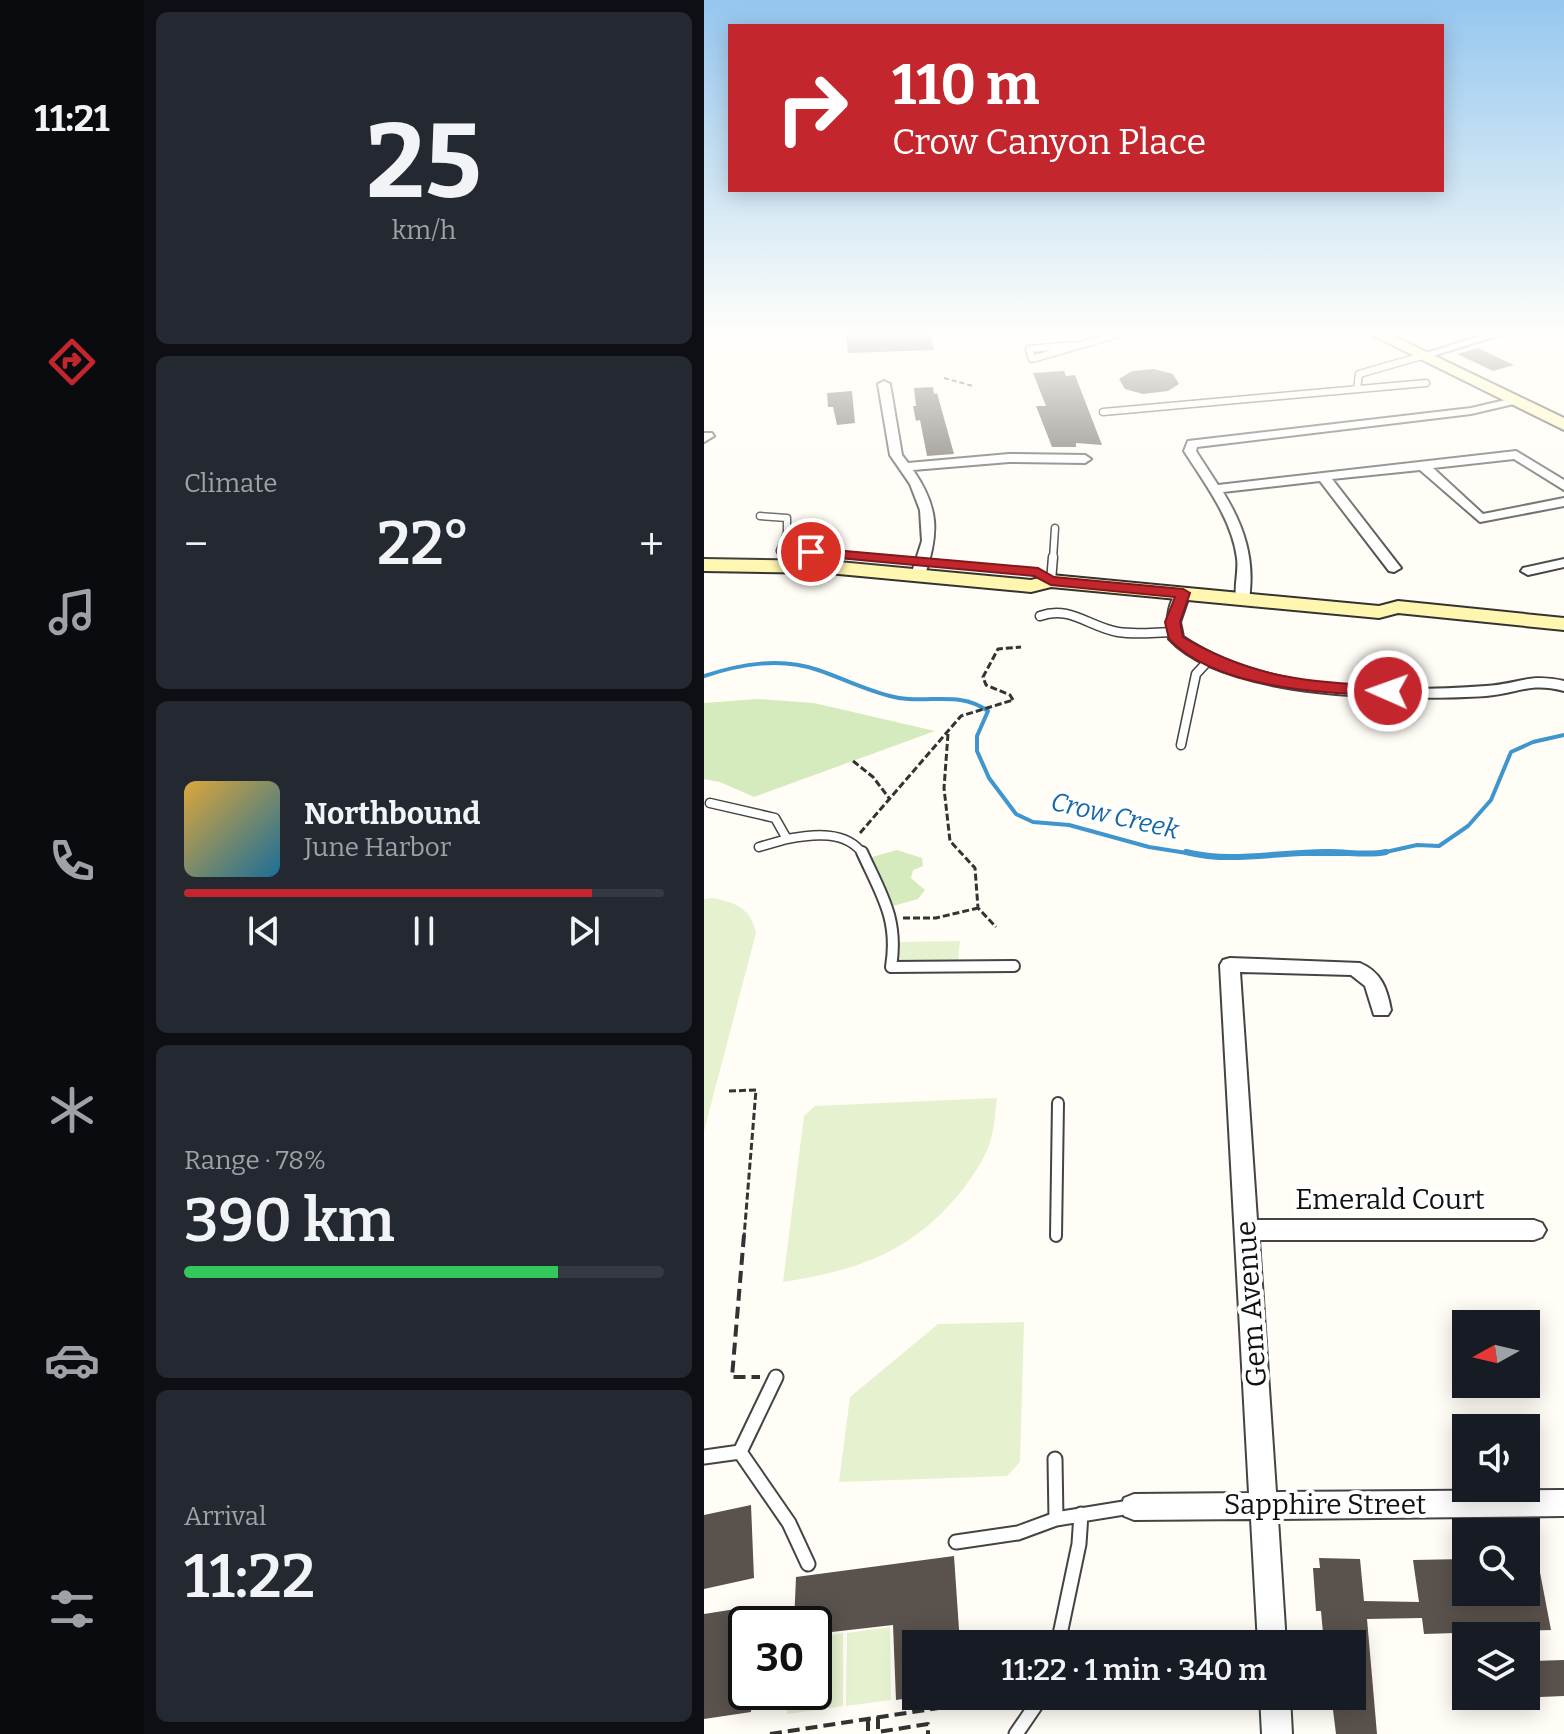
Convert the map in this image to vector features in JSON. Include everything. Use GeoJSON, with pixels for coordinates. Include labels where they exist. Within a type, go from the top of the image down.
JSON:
{"type":"FeatureCollection","features":[{"type":"Feature","properties":{"kind":"main road"},"geometry":{"type":"LineString","coordinates":[[1537,412],[1564,425]]}},
{"type":"Feature","properties":{"kind":"main road"},"geometry":{"type":"LineString","coordinates":[[704,552],[780,551],[921,568],[1031,586],[1051,581],[1379,612],[1398,607],[1564,624]]}},
{"type":"Feature","properties":{"kind":"main road"},"geometry":{"type":"LineString","coordinates":[[704,565],[921,568]]}},
{"type":"Feature","properties":{"kind":"main road"},"geometry":{"type":"LineString","coordinates":[[1379,612],[1397,621],[1564,640]]}},
{"type":"Feature","properties":{"kind":"street"},"geometry":{"type":"LineString","coordinates":[[889,412],[896,455],[927,510],[929,541],[921,568]]}},
{"type":"Feature","properties":{"kind":"street"},"geometry":{"type":"LineString","coordinates":[[1242,599],[1246,582],[1239,533],[1190,451],[1194,442],[1463,412]]}},
{"type":"Feature","properties":{"kind":"street"},"geometry":{"type":"LineString","coordinates":[[1215,489],[1516,455],[1564,486]]}},
{"type":"Feature","properties":{"kind":"street"},"geometry":{"type":"LineString","coordinates":[[903,467],[1009,458],[1085,459]]}},
{"type":"Feature","properties":{"kind":"street"},"geometry":{"type":"LineString","coordinates":[[1423,466],[1480,518],[1564,502]]}},
{"type":"Feature","properties":{"kind":"street"},"geometry":{"type":"LineString","coordinates":[[1324,477],[1394,568]]}},
{"type":"Feature","properties":{"kind":"street"},"geometry":{"type":"LineString","coordinates":[[1528,571],[1564,563]]}},
{"type":"Feature","properties":{"kind":"street"},"geometry":{"type":"LineString","coordinates":[[1183,593],[1173,622],[1176,639],[1209,660],[1251,675],[1326,688],[1431,693],[1495,690],[1537,681],[1564,686]]}},
{"type":"Feature","properties":{"kind":"street","name":"Gem Avenue"},"geometry":{"type":"LineString","coordinates":[[1271,1630],[1230,965],[1353,968],[1368,973],[1376,984],[1381,1010]]}},
{"type":"Feature","properties":{"kind":"street","name":"Emerald Court"},"geometry":{"type":"LineString","coordinates":[[1246,1230],[1534,1230]]}},
{"type":"Feature","properties":{"kind":"street","name":"Sapphire Street"},"geometry":{"type":"LineString","coordinates":[[1134,1507],[1564,1503]]}},
{"type":"Feature","properties":{"kind":"street"},"geometry":{"type":"LineString","coordinates":[[1276,1710],[1277,1734]]}},
{"type":"Feature","properties":{"kind":"lane"},"geometry":{"type":"LineString","coordinates":[[760,516],[787,518],[787,533],[780,551]]}},
{"type":"Feature","properties":{"kind":"lane"},"geometry":{"type":"LineString","coordinates":[[1051,581],[1055,528]]}},
{"type":"Feature","properties":{"kind":"lane"},"geometry":{"type":"LineString","coordinates":[[1040,616],[1060,610],[1118,633],[1175,632]]}},
{"type":"Feature","properties":{"kind":"lane"},"geometry":{"type":"LineString","coordinates":[[1181,745],[1196,674],[1209,660]]}},
{"type":"Feature","properties":{"kind":"lane"},"geometry":{"type":"LineString","coordinates":[[710,803],[775,818],[787,839]]}},
{"type":"Feature","properties":{"kind":"lane"},"geometry":{"type":"LineString","coordinates":[[759,847],[817,834],[853,843],[866,859],[891,917],[895,942],[891,967],[1014,966]]}},
{"type":"Feature","properties":{"kind":"lane"},"geometry":{"type":"LineString","coordinates":[[1056,1236],[1058,1103]]}},
{"type":"Feature","properties":{"kind":"lane"},"geometry":{"type":"LineString","coordinates":[[740,1452],[776,1377]]}},
{"type":"Feature","properties":{"kind":"lane"},"geometry":{"type":"LineString","coordinates":[[704,1457],[740,1452]]}},
{"type":"Feature","properties":{"kind":"lane"},"geometry":{"type":"LineString","coordinates":[[740,1452],[789,1523],[808,1564]]}},
{"type":"Feature","properties":{"kind":"lane"},"geometry":{"type":"LineString","coordinates":[[1055,1459],[1056,1519]]}},
{"type":"Feature","properties":{"kind":"lane"},"geometry":{"type":"LineString","coordinates":[[956,1542],[1018,1533],[1056,1519],[1081,1514],[1134,1507]]}},
{"type":"Feature","properties":{"kind":"lane"},"geometry":{"type":"LineString","coordinates":[[1061,1630],[1079,1544],[1081,1514]]}},
{"type":"Feature","properties":{"kind":"lane"},"geometry":{"type":"LineString","coordinates":[[1016,1734],[1032,1710]]}},
{"type":"Feature","properties":{"kind":"path"},"geometry":{"type":"LineString","coordinates":[[853,843],[889,798],[966,714],[1013,700],[1010,695],[986,685],[983,677],[998,649],[1021,647]]}},
{"type":"Feature","properties":{"kind":"path"},"geometry":{"type":"LineString","coordinates":[[948,731],[944,788],[950,841],[975,868],[978,908],[996,927]]}},
{"type":"Feature","properties":{"kind":"path"},"geometry":{"type":"LineString","coordinates":[[853,761],[873,777],[889,798]]}},
{"type":"Feature","properties":{"kind":"path"},"geometry":{"type":"LineString","coordinates":[[891,917],[936,918],[978,908]]}},
{"type":"Feature","properties":{"kind":"path"},"geometry":{"type":"LineString","coordinates":[[729,1091],[756,1090],[732,1377],[776,1377]]}},
{"type":"Feature","properties":{"kind":"path"},"geometry":{"type":"LineString","coordinates":[[770,1734],[924,1710]]}},
{"type":"Feature","properties":{"kind":"path"},"geometry":{"type":"LineString","coordinates":[[878,1717],[878,1732],[928,1724],[928,1734]]}},
{"type":"Feature","properties":{"kind":"path"},"geometry":{"type":"LineString","coordinates":[[868,1719],[868,1734]]}},
{"type":"Feature","properties":{"kind":"green space"},"geometry":{"type":"Polygon","coordinates":[[[757,699],[814,703],[935,731],[754,797],[720,782],[704,779],[704,703],[757,699]]]}},
{"type":"Feature","properties":{"kind":"green space"},"geometry":{"type":"Polygon","coordinates":[[[897,850],[922,858],[923,866],[913,870],[911,878],[925,890],[918,899],[893,906],[872,857],[897,850]]]}},
{"type":"Feature","properties":{"kind":"green space"},"geometry":{"type":"Polygon","coordinates":[[[712,898],[741,908],[754,924],[756,933],[704,1131],[704,899],[712,898]]]}},
{"type":"Feature","properties":{"kind":"green space"},"geometry":{"type":"Polygon","coordinates":[[[960,941],[958,961],[898,962],[900,942],[960,941]]]}},
{"type":"Feature","properties":{"kind":"green space"},"geometry":{"type":"Polygon","coordinates":[[[997,1098],[987,1149],[963,1189],[944,1211],[904,1243],[883,1255],[836,1271],[783,1282],[804,1116],[815,1106],[997,1098]]]}},
{"type":"Feature","properties":{"kind":"green space"},"geometry":{"type":"Polygon","coordinates":[[[1024,1322],[1020,1462],[1007,1476],[839,1482],[850,1397],[938,1324],[1024,1322]]]}},
{"type":"Feature","properties":{"kind":"green space"},"geometry":{"type":"Polygon","coordinates":[[[890,1627],[891,1700],[846,1706],[847,1633],[890,1627]]]}},
{"type":"Feature","properties":{"kind":"green space"},"geometry":{"type":"Polygon","coordinates":[[[843,1633],[843,1706],[832,1708],[832,1635],[843,1633]]]}},
{"type":"Feature","properties":{"kind":"green space"},"geometry":{"type":"Polygon","coordinates":[[[787,1710],[815,1710],[787,1714],[787,1710]]]}},
{"type":"Feature","properties":{"kind":"building"},"geometry":{"type":"Polygon","coordinates":[[[834,412],[854,412],[855,423],[837,425],[834,412]]]}},
{"type":"Feature","properties":{"kind":"building"},"geometry":{"type":"Polygon","coordinates":[[[914,412],[942,412],[954,454],[927,456],[920,420],[916,421],[914,412]]]}},
{"type":"Feature","properties":{"kind":"building"},"geometry":{"type":"Polygon","coordinates":[[[1038,412],[1089,412],[1102,445],[1076,443],[1076,447],[1052,447],[1038,412]]]}},
{"type":"Feature","properties":{"kind":"building"},"geometry":{"type":"Polygon","coordinates":[[[751,1505],[754,1578],[704,1589],[704,1515],[751,1505]]]}},
{"type":"Feature","properties":{"kind":"building"},"geometry":{"type":"Polygon","coordinates":[[[954,1556],[959,1630],[902,1630],[902,1699],[896,1700],[893,1625],[832,1632],[832,1606],[795,1606],[796,1577],[954,1556]]]}},
{"type":"Feature","properties":{"kind":"building"},"geometry":{"type":"Polygon","coordinates":[[[1319,1558],[1360,1559],[1364,1601],[1419,1602],[1413,1560],[1452,1559],[1452,1606],[1540,1606],[1540,1572],[1551,1630],[1540,1630],[1540,1622],[1452,1622],[1452,1633],[1424,1634],[1422,1618],[1367,1619],[1377,1734],[1336,1734],[1333,1710],[1366,1710],[1366,1630],[1323,1630],[1321,1611],[1316,1611],[1313,1568],[1320,1568],[1319,1558]]]}},
{"type":"Feature","properties":{"kind":"building"},"geometry":{"type":"Polygon","coordinates":[[[728,1610],[728,1710],[751,1712],[704,1719],[704,1614],[728,1610]]]}},
{"type":"Feature","properties":{"kind":"building"},"geometry":{"type":"Polygon","coordinates":[[[1564,1660],[1564,1696],[1540,1697],[1540,1661],[1564,1660]]]}},
{"type":"Feature","properties":{"kind":"waterway","name":"Crow Creek"},"geometry":{"type":"LineString","coordinates":[[704,676],[746,665],[789,664],[818,670],[889,696],[967,701],[988,711],[977,736],[977,751],[989,778],[1016,814],[1033,822],[1069,825],[1149,847],[1193,854]]}},
{"type":"Feature","properties":{"kind":"waterway","name":"Crow Creek"},"geometry":{"type":"LineString","coordinates":[[1386,852],[1417,845],[1439,846],[1468,826],[1491,800],[1511,752],[1533,742],[1564,735]]}},
{"type":"Feature","properties":{"kind":"waterway","name":"Crow Creek"},"geometry":{"type":"LineString","coordinates":[[1186,852],[1222,857],[1386,852]]}},
{"type":"Feature","properties":{"kind":"waterway","name":"Crow Creek"},"geometry":{"type":"LineString","coordinates":[[1377,854],[1386,852]]}},
{"type":"Feature","properties":{"kind":"waterway","name":"Crow Creek"},"geometry":{"type":"LineString","coordinates":[[1295,854],[1353,854]]}},
{"type":"Feature","properties":{"kind":"route"},"geometry":{"type":"LineString","coordinates":[[811,552],[1038,572],[1051,581],[1183,593],[1173,622],[1176,639],[1213,662],[1251,675],[1326,688],[1388,691]]}}]}
